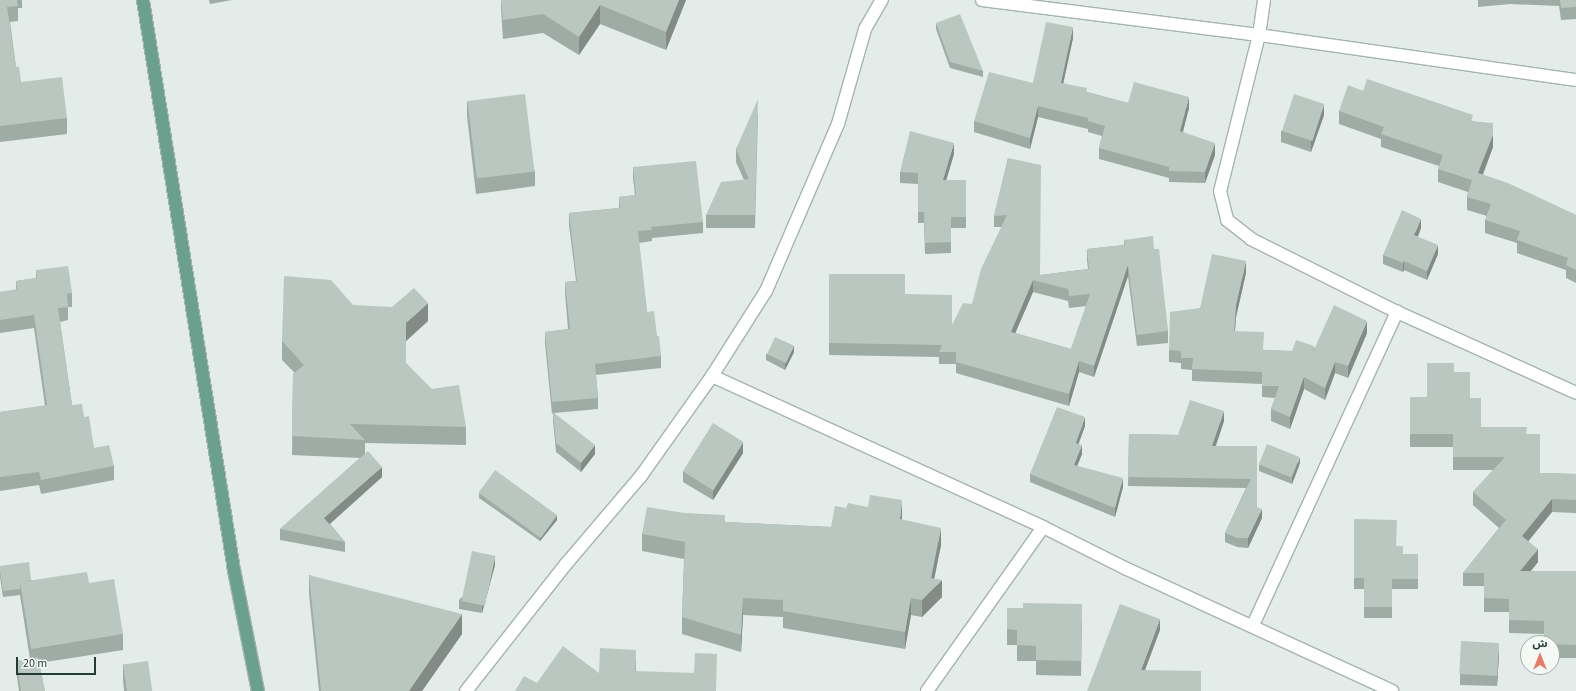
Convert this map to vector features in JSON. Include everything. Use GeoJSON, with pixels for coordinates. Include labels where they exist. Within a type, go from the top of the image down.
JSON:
{"type":"FeatureCollection","features":[{"type":"Feature","properties":{"kind":"main road"},"geometry":{"type":"LineString","coordinates":[[144,0],[234,570],[258,691]]}},
{"type":"Feature","properties":{"kind":"main road"},"geometry":{"type":"LineString","coordinates":[[252,691],[254,674]]}},
{"type":"Feature","properties":{"kind":"street"},"geometry":{"type":"LineString","coordinates":[[466,691],[566,564],[641,476],[712,376],[766,291],[838,124],[865,29],[882,0]]}},
{"type":"Feature","properties":{"kind":"street"},"geometry":{"type":"LineString","coordinates":[[982,0],[1259,34],[1576,80]]}},
{"type":"Feature","properties":{"kind":"street"},"geometry":{"type":"LineString","coordinates":[[1264,0],[1259,34],[1220,191],[1227,220],[1251,239],[1397,312],[1576,393]]}},
{"type":"Feature","properties":{"kind":"street"},"geometry":{"type":"LineString","coordinates":[[1253,625],[1397,312]]}},
{"type":"Feature","properties":{"kind":"street"},"geometry":{"type":"LineString","coordinates":[[712,376],[1043,527],[1127,569],[1253,625],[1392,691]]}},
{"type":"Feature","properties":{"kind":"street"},"geometry":{"type":"LineString","coordinates":[[927,691],[1043,527]]}},
{"type":"Feature","properties":{"kind":"building"},"geometry":{"type":"Polygon","coordinates":[[[0,0],[17,0],[18,6],[7,7],[16,67],[19,66],[21,82],[62,77],[67,118],[0,126],[0,0]]]}},
{"type":"Feature","properties":{"kind":"building"},"geometry":{"type":"Polygon","coordinates":[[[501,0],[679,0],[666,32],[600,5],[579,37],[543,14],[503,20],[501,0]]]}},
{"type":"Feature","properties":{"kind":"building"},"geometry":{"type":"Polygon","coordinates":[[[1560,0],[1576,0],[1576,7],[1561,8],[1560,0]]]}},
{"type":"Feature","properties":{"kind":"building"},"geometry":{"type":"Polygon","coordinates":[[[960,14],[983,71],[950,62],[936,23],[960,14]]]}},
{"type":"Feature","properties":{"kind":"building"},"geometry":{"type":"Polygon","coordinates":[[[1046,22],[1073,27],[1061,83],[1087,88],[1086,92],[1128,103],[1134,82],[1189,97],[1180,131],[1215,143],[1205,172],[1169,171],[1169,167],[1099,148],[1105,126],[1088,121],[1088,118],[1038,106],[1030,138],[974,121],[989,72],[1033,83],[1046,22]]]}},
{"type":"Feature","properties":{"kind":"building"},"geometry":{"type":"Polygon","coordinates":[[[1367,79],[1473,115],[1471,121],[1493,123],[1493,135],[1478,173],[1508,183],[1576,215],[1576,270],[1566,265],[1568,258],[1517,240],[1520,231],[1485,220],[1491,204],[1467,197],[1472,180],[1438,169],[1443,155],[1381,134],[1384,127],[1339,111],[1348,85],[1363,91],[1367,79]]]}},
{"type":"Feature","properties":{"kind":"building"},"geometry":{"type":"Polygon","coordinates":[[[525,94],[535,171],[477,178],[467,101],[525,94]]]}},
{"type":"Feature","properties":{"kind":"building"},"geometry":{"type":"Polygon","coordinates":[[[1294,94],[1324,104],[1312,141],[1282,131],[1294,94]]]}},
{"type":"Feature","properties":{"kind":"building"},"geometry":{"type":"Polygon","coordinates":[[[758,99],[755,215],[706,215],[721,182],[749,179],[736,149],[758,99]]]}},
{"type":"Feature","properties":{"kind":"building"},"geometry":{"type":"Polygon","coordinates":[[[910,131],[954,143],[943,180],[966,180],[966,217],[951,217],[951,242],[925,243],[924,212],[918,212],[918,173],[900,172],[910,131]]]}},
{"type":"Feature","properties":{"kind":"building"},"geometry":{"type":"Polygon","coordinates":[[[1008,158],[1041,165],[1040,275],[1089,269],[1087,249],[1125,245],[1124,240],[1153,236],[1154,249],[1159,249],[1168,331],[1137,335],[1128,265],[1094,366],[1079,361],[1069,394],[956,362],[956,352],[939,352],[942,345],[829,343],[829,274],[905,274],[905,294],[952,295],[952,325],[963,303],[972,304],[981,269],[1007,215],[994,216],[1008,158]],[[1033,280],[1011,332],[1071,349],[1090,294],[1069,296],[1068,289],[1033,280]]]}},
{"type":"Feature","properties":{"kind":"building"},"geometry":{"type":"Polygon","coordinates":[[[696,161],[703,222],[651,227],[652,230],[638,231],[647,312],[654,311],[661,356],[595,364],[598,398],[552,402],[545,332],[570,329],[565,282],[577,281],[569,213],[620,208],[619,197],[636,195],[633,167],[696,161]]]}},
{"type":"Feature","properties":{"kind":"building"},"geometry":{"type":"Polygon","coordinates":[[[1402,210],[1421,219],[1414,235],[1438,245],[1427,271],[1404,261],[1403,263],[1383,255],[1402,210]]]}},
{"type":"Feature","properties":{"kind":"building"},"geometry":{"type":"Polygon","coordinates":[[[1212,254],[1246,261],[1236,305],[1234,331],[1264,332],[1263,350],[1292,351],[1296,340],[1314,346],[1313,352],[1334,305],[1367,321],[1348,366],[1335,362],[1325,388],[1304,377],[1290,417],[1271,409],[1279,386],[1262,386],[1262,372],[1192,369],[1193,358],[1181,358],[1181,351],[1169,350],[1170,312],[1200,308],[1212,254]]]}},
{"type":"Feature","properties":{"kind":"building"},"geometry":{"type":"Polygon","coordinates":[[[68,266],[72,293],[67,294],[68,307],[58,308],[72,405],[82,404],[84,417],[89,416],[94,448],[109,445],[114,466],[41,480],[39,472],[0,477],[0,412],[47,405],[34,315],[0,320],[0,292],[17,289],[16,281],[37,278],[36,270],[68,266]]]}},
{"type":"Feature","properties":{"kind":"building"},"geometry":{"type":"Polygon","coordinates":[[[284,276],[331,280],[353,305],[392,307],[414,288],[428,303],[406,323],[406,363],[432,389],[459,385],[466,427],[350,424],[365,440],[292,436],[293,374],[304,365],[282,341],[284,276]]]}},
{"type":"Feature","properties":{"kind":"building"},"geometry":{"type":"Polygon","coordinates":[[[775,337],[794,346],[786,363],[767,354],[775,337]]]}},
{"type":"Feature","properties":{"kind":"building"},"geometry":{"type":"Polygon","coordinates":[[[1427,363],[1454,363],[1454,372],[1470,372],[1470,398],[1481,398],[1481,427],[1527,427],[1526,434],[1540,434],[1540,473],[1576,474],[1576,500],[1552,499],[1522,536],[1538,549],[1520,571],[1576,571],[1576,645],[1560,644],[1560,635],[1544,635],[1544,621],[1509,620],[1509,599],[1484,598],[1484,573],[1463,573],[1506,520],[1473,492],[1505,457],[1453,457],[1453,434],[1410,434],[1410,397],[1427,397],[1427,363]]]}},
{"type":"Feature","properties":{"kind":"building"},"geometry":{"type":"Polygon","coordinates":[[[1190,400],[1224,411],[1212,446],[1257,446],[1257,507],[1262,509],[1248,538],[1237,538],[1225,533],[1251,479],[1128,477],[1129,434],[1178,435],[1190,400]]]}},
{"type":"Feature","properties":{"kind":"building"},"geometry":{"type":"Polygon","coordinates":[[[1057,407],[1085,417],[1076,443],[1082,445],[1074,465],[1123,478],[1115,508],[1030,474],[1057,407]]]}},
{"type":"Feature","properties":{"kind":"building"},"geometry":{"type":"Polygon","coordinates":[[[553,412],[595,445],[581,463],[556,443],[553,412]]]}},
{"type":"Feature","properties":{"kind":"building"},"geometry":{"type":"Polygon","coordinates":[[[713,423],[744,442],[713,490],[683,471],[713,423]]]}},
{"type":"Feature","properties":{"kind":"building"},"geometry":{"type":"Polygon","coordinates":[[[1267,444],[1299,457],[1291,478],[1259,464],[1267,444]]]}},
{"type":"Feature","properties":{"kind":"building"},"geometry":{"type":"Polygon","coordinates":[[[368,451],[382,467],[324,518],[345,542],[280,529],[368,451]]]}},
{"type":"Feature","properties":{"kind":"building"},"geometry":{"type":"Polygon","coordinates":[[[495,470],[557,515],[541,538],[479,493],[495,470]]]}},
{"type":"Feature","properties":{"kind":"building"},"geometry":{"type":"Polygon","coordinates":[[[870,495],[902,500],[900,519],[941,528],[931,578],[942,580],[922,600],[911,598],[905,632],[783,611],[783,600],[743,598],[741,635],[682,617],[685,542],[642,534],[647,507],[684,513],[725,515],[725,522],[831,527],[835,506],[846,508],[848,503],[868,507],[870,495]]]}},
{"type":"Feature","properties":{"kind":"building"},"geometry":{"type":"Polygon","coordinates":[[[1354,519],[1397,520],[1396,546],[1403,546],[1403,554],[1418,554],[1418,579],[1392,579],[1392,607],[1364,607],[1364,578],[1354,578],[1354,519]]]}},
{"type":"Feature","properties":{"kind":"building"},"geometry":{"type":"Polygon","coordinates":[[[472,551],[495,556],[485,606],[461,601],[472,551]]]}},
{"type":"Feature","properties":{"kind":"building"},"geometry":{"type":"Polygon","coordinates":[[[29,562],[31,580],[20,582],[20,589],[3,591],[0,566],[29,562]]]}},
{"type":"Feature","properties":{"kind":"building"},"geometry":{"type":"Polygon","coordinates":[[[87,572],[89,583],[114,579],[123,634],[31,649],[20,582],[87,572]]]}},
{"type":"Feature","properties":{"kind":"building"},"geometry":{"type":"Polygon","coordinates":[[[309,575],[462,614],[409,691],[321,691],[309,575]]]}},
{"type":"Feature","properties":{"kind":"building"},"geometry":{"type":"Polygon","coordinates":[[[1023,603],[1082,604],[1081,661],[1036,660],[1036,646],[1017,645],[1017,630],[1007,629],[1007,608],[1023,608],[1023,603]]]}},
{"type":"Feature","properties":{"kind":"building"},"geometry":{"type":"Polygon","coordinates":[[[1120,604],[1160,619],[1141,670],[1201,671],[1201,691],[1087,691],[1120,604]]]}},
{"type":"Feature","properties":{"kind":"building"},"geometry":{"type":"Polygon","coordinates":[[[1461,641],[1499,643],[1497,676],[1459,674],[1461,641]]]}},
{"type":"Feature","properties":{"kind":"building"},"geometry":{"type":"Polygon","coordinates":[[[563,646],[599,673],[600,648],[636,650],[635,671],[694,673],[695,653],[717,654],[716,691],[515,691],[524,676],[537,683],[563,646]]]}},
{"type":"Feature","properties":{"kind":"building"},"geometry":{"type":"Polygon","coordinates":[[[38,657],[45,691],[21,691],[16,661],[38,657]]]}},
{"type":"Feature","properties":{"kind":"building"},"geometry":{"type":"Polygon","coordinates":[[[148,661],[152,691],[127,691],[123,664],[148,661]]]}}]}
